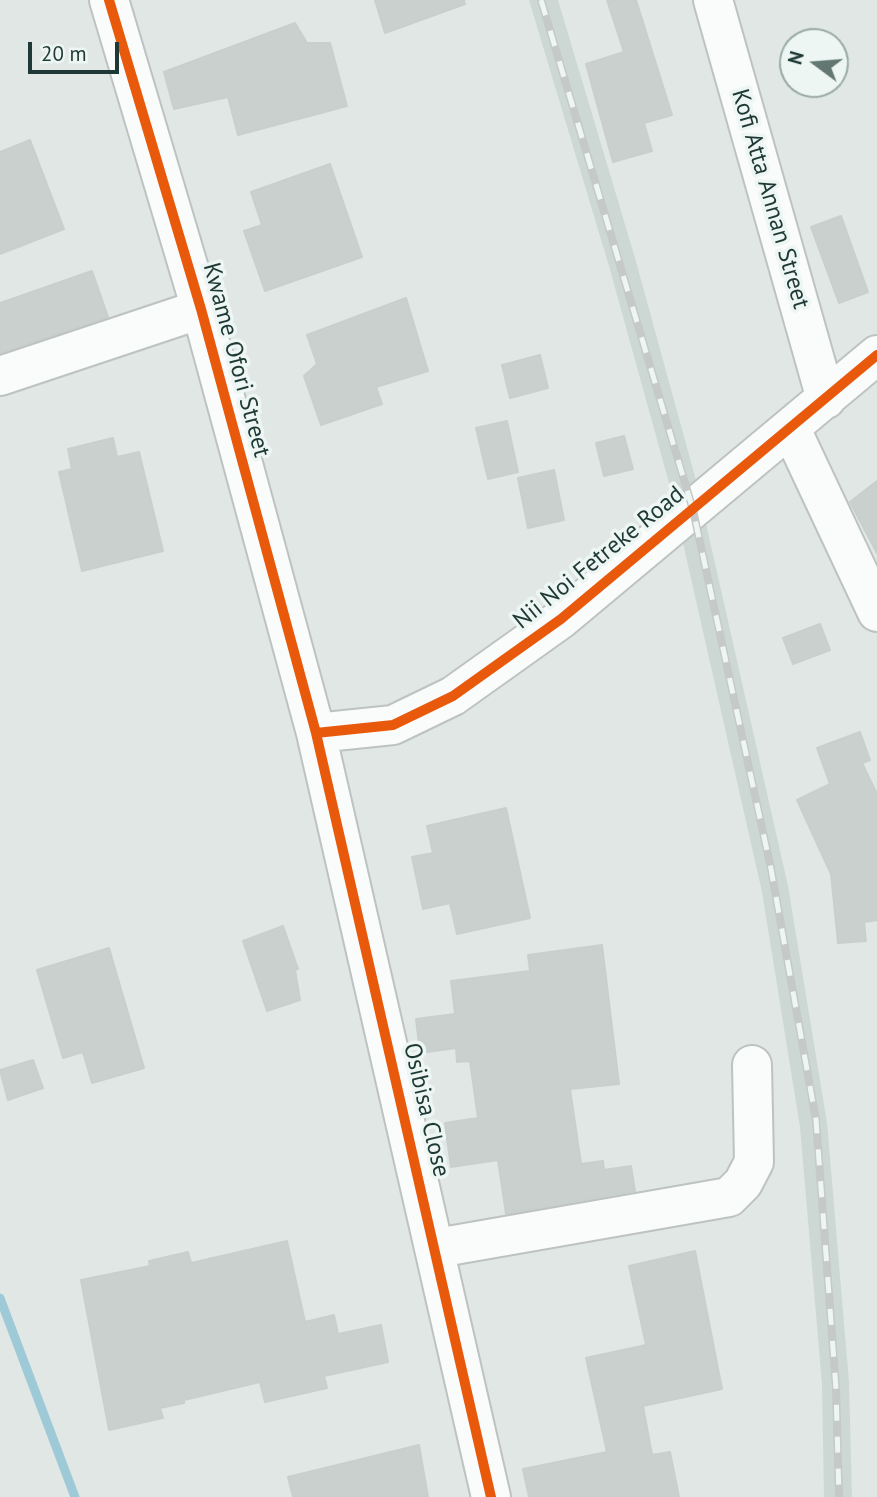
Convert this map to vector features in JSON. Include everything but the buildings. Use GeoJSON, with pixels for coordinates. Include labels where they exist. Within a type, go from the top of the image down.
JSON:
{"type":"FeatureCollection","features":[{"type":"Feature","properties":{"kind":"street","name":"Kwame Ofori Street"},"geometry":{"type":"LineString","coordinates":[[109,0],[201,309],[316,733]]}},
{"type":"Feature","properties":{"kind":"street","name":"Kofi Atta Annan Street"},"geometry":{"type":"LineString","coordinates":[[713,0],[826,399]]}},
{"type":"Feature","properties":{"kind":"street"},"geometry":{"type":"LineString","coordinates":[[0,376],[201,309]]}},
{"type":"Feature","properties":{"kind":"street","name":"Nii Noi Fetreke Road"},"geometry":{"type":"LineString","coordinates":[[316,733],[393,725],[453,696],[561,620],[877,355]]}},
{"type":"Feature","properties":{"kind":"street"},"geometry":{"type":"LineString","coordinates":[[791,429],[877,612]]}},
{"type":"Feature","properties":{"kind":"street","name":"Osibisa Close"},"geometry":{"type":"LineString","coordinates":[[316,733],[437,1248],[491,1497]]}},
{"type":"Feature","properties":{"kind":"street"},"geometry":{"type":"LineString","coordinates":[[437,1248],[729,1197],[743,1183],[754,1162],[752,1065]]}},
{"type":"Feature","properties":{"kind":"shaded area"},"geometry":{"type":"Polygon","coordinates":[[[529,0],[558,0],[635,258],[697,484],[788,886],[827,1123],[849,1382],[852,1497],[824,1497],[822,1384],[800,1127],[762,892],[671,490],[609,266],[529,0]]]}},
{"type":"Feature","properties":{"kind":"waterway"},"geometry":{"type":"LineString","coordinates":[[0,1298],[75,1497]]}},
{"type":"Feature","properties":{"kind":"railway"},"geometry":{"type":"LineString","coordinates":[[541,0],[693,510],[771,869],[816,1120],[836,1389],[839,1497]]}},
{"type":"Feature","properties":{"kind":"cycle path"},"geometry":{"type":"LineString","coordinates":[[109,0],[201,309],[316,733],[491,1497]]}},
{"type":"Feature","properties":{"kind":"cycle path"},"geometry":{"type":"LineString","coordinates":[[316,733],[393,725],[453,696],[561,619],[877,355]]}}]}
